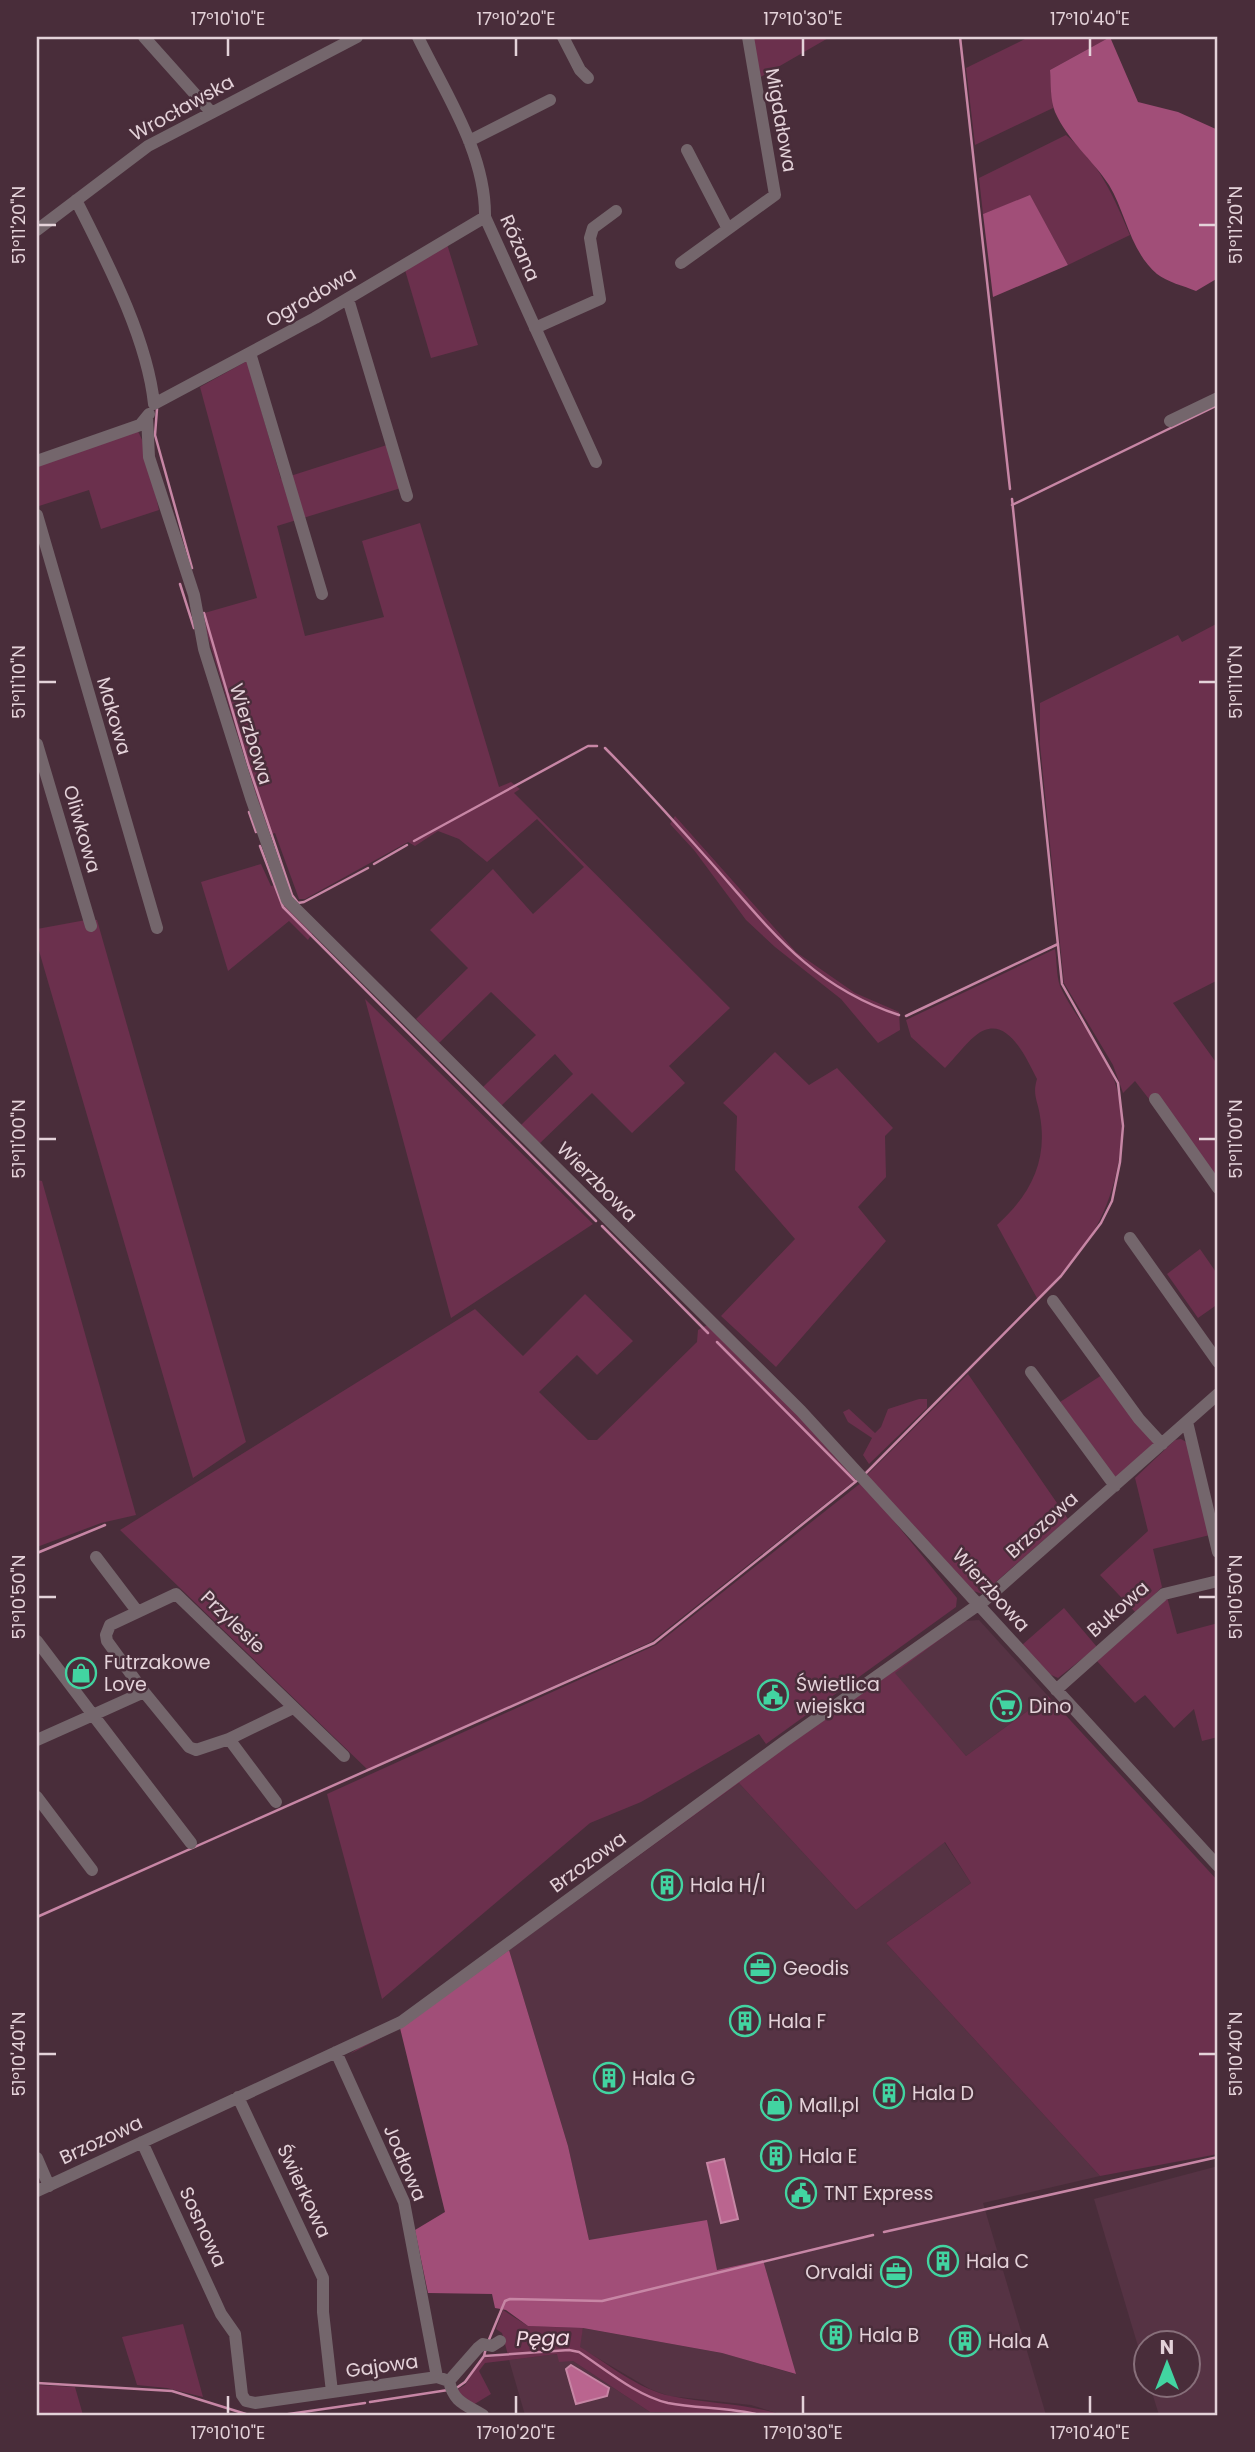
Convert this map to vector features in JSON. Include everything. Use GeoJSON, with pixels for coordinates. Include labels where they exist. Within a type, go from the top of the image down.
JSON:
{"type":"FeatureCollection","features":[{"type":"Feature","properties":{"kind":"street"},"geometry":{"type":"LineString","coordinates":[[144,37],[211,112]]}},
{"type":"Feature","properties":{"kind":"street","name":"Wrocławska"},"geometry":{"type":"LineString","coordinates":[[37,230],[148,146],[357,37]]}},
{"type":"Feature","properties":{"kind":"street","name":"Różana"},"geometry":{"type":"LineString","coordinates":[[418,37],[469,141],[484,183],[485,217],[596,462]]}},
{"type":"Feature","properties":{"kind":"street"},"geometry":{"type":"LineString","coordinates":[[563,37],[580,70],[588,78]]}},
{"type":"Feature","properties":{"kind":"street","name":"Migdałowa"},"geometry":{"type":"LineString","coordinates":[[681,262],[775,195],[748,37]]}},
{"type":"Feature","properties":{"kind":"street"},"geometry":{"type":"LineString","coordinates":[[469,141],[550,100]]}},
{"type":"Feature","properties":{"kind":"street"},"geometry":{"type":"LineString","coordinates":[[687,150],[728,229]]}},
{"type":"Feature","properties":{"kind":"street"},"geometry":{"type":"LineString","coordinates":[[37,461],[140,425],[154,404],[152,385],[134,330],[76,200]]}},
{"type":"Feature","properties":{"kind":"street"},"geometry":{"type":"LineString","coordinates":[[535,328],[600,299],[590,238],[593,228],[616,211]]}},
{"type":"Feature","properties":{"kind":"street","name":"Ogrodowa"},"geometry":{"type":"LineString","coordinates":[[154,404],[348,299],[485,217]]}},
{"type":"Feature","properties":{"kind":"street"},"geometry":{"type":"LineString","coordinates":[[348,299],[407,496]]}},
{"type":"Feature","properties":{"kind":"street"},"geometry":{"type":"LineString","coordinates":[[250,353],[321,594]]}},
{"type":"Feature","properties":{"kind":"street"},"geometry":{"type":"LineString","coordinates":[[1170,421],[1218,398]]}},
{"type":"Feature","properties":{"kind":"street","name":"Wierzbowa"},"geometry":{"type":"LineString","coordinates":[[147,417],[149,457],[194,595],[204,649],[251,799],[288,901],[801,1411],[1218,1866]]}},
{"type":"Feature","properties":{"kind":"street","name":"Makowa"},"geometry":{"type":"LineString","coordinates":[[37,515],[157,928]]}},
{"type":"Feature","properties":{"kind":"street","name":"Oliwkowa"},"geometry":{"type":"LineString","coordinates":[[37,744],[90,926]]}},
{"type":"Feature","properties":{"kind":"street"},"geometry":{"type":"LineString","coordinates":[[1154,1099],[1218,1188]]}},
{"type":"Feature","properties":{"kind":"street"},"geometry":{"type":"LineString","coordinates":[[1130,1238],[1218,1362]]}},
{"type":"Feature","properties":{"kind":"street"},"geometry":{"type":"LineString","coordinates":[[1053,1301],[1139,1419],[1162,1444]]}},
{"type":"Feature","properties":{"kind":"street"},"geometry":{"type":"LineString","coordinates":[[1031,1372],[1115,1486]]}},
{"type":"Feature","properties":{"kind":"street","name":"Brzozowa"},"geometry":{"type":"LineString","coordinates":[[43,2189],[401,2022],[979,1604],[1218,1394]]}},
{"type":"Feature","properties":{"kind":"street"},"geometry":{"type":"LineString","coordinates":[[1187,1422],[1218,1552]]}},
{"type":"Feature","properties":{"kind":"street"},"geometry":{"type":"LineString","coordinates":[[96,1557],[137,1611]]}},
{"type":"Feature","properties":{"kind":"street","name":"Bukowa"},"geometry":{"type":"LineString","coordinates":[[1056,1690],[1164,1594],[1218,1581]]}},
{"type":"Feature","properties":{"kind":"street","name":"Przylesie"},"geometry":{"type":"LineString","coordinates":[[293,1708],[207,1748],[192,1749],[144,1692],[106,1635],[110,1625],[176,1594],[344,1756]]}},
{"type":"Feature","properties":{"kind":"street"},"geometry":{"type":"LineString","coordinates":[[37,1641],[191,1843]]}},
{"type":"Feature","properties":{"kind":"street"},"geometry":{"type":"LineString","coordinates":[[37,1740],[144,1692]]}},
{"type":"Feature","properties":{"kind":"street"},"geometry":{"type":"LineString","coordinates":[[229,1739],[276,1802]]}},
{"type":"Feature","properties":{"kind":"street"},"geometry":{"type":"LineString","coordinates":[[37,1797],[92,1870]]}},
{"type":"Feature","properties":{"kind":"street","name":"Jodłowa"},"geometry":{"type":"LineString","coordinates":[[336,2052],[404,2202],[424,2294]]}},
{"type":"Feature","properties":{"kind":"street","name":"Świerkowa"},"geometry":{"type":"LineString","coordinates":[[238,2097],[323,2278],[324,2305]]}},
{"type":"Feature","properties":{"kind":"street","name":"Sosnowa"},"geometry":{"type":"LineString","coordinates":[[142,2142],[221,2314],[231,2326]]}},
{"type":"Feature","properties":{"kind":"street"},"geometry":{"type":"LineString","coordinates":[[37,2158],[43,2189]]}},
{"type":"Feature","properties":{"kind":"street","name":"Gajowa"},"geometry":{"type":"LineString","coordinates":[[231,2326],[242,2395],[246,2401],[255,2403],[332,2392],[447,2384],[424,2294]]}},
{"type":"Feature","properties":{"kind":"street","name":"Gajowa"},"geometry":{"type":"LineString","coordinates":[[324,2305],[332,2392]]}},
{"type":"Feature","properties":{"kind":"street"},"geometry":{"type":"LineString","coordinates":[[483,2415],[458,2402],[447,2384],[492,2344]]}},
{"type":"Feature","properties":{"kind":"shaded area"},"geometry":{"type":"Polygon","coordinates":[[[752,37],[830,37],[759,78],[752,37]]]}},
{"type":"Feature","properties":{"kind":"shaded area"},"geometry":{"type":"Polygon","coordinates":[[[1029,37],[1110,37],[1050,70],[1053,108],[975,145],[966,68],[1029,37]]]}},
{"type":"Feature","properties":{"kind":"shaded area"},"geometry":{"type":"Polygon","coordinates":[[[1110,37],[1138,102],[1178,112],[1218,130],[1218,278],[1196,291],[1166,279],[1148,265],[1134,243],[1109,185],[1067,132],[1053,107],[1050,70],[1110,37]]]}},
{"type":"Feature","properties":{"kind":"shaded area"},"geometry":{"type":"Polygon","coordinates":[[[1066,135],[1097,168],[1130,235],[1068,265],[1030,196],[983,214],[979,178],[1066,135]]]}},
{"type":"Feature","properties":{"kind":"shaded area"},"geometry":{"type":"Polygon","coordinates":[[[1030,195],[1068,265],[993,297],[983,214],[1030,195]]]}},
{"type":"Feature","properties":{"kind":"shaded area"},"geometry":{"type":"Polygon","coordinates":[[[447,244],[478,345],[431,358],[405,270],[447,244]]]}},
{"type":"Feature","properties":{"kind":"shaded area"},"geometry":{"type":"Polygon","coordinates":[[[247,361],[281,479],[390,444],[401,488],[277,526],[305,636],[384,617],[362,541],[420,523],[499,787],[511,782],[520,789],[514,793],[730,1008],[669,1066],[685,1083],[632,1133],[592,1093],[539,1144],[521,1125],[573,1074],[555,1054],[501,1106],[482,1088],[536,1035],[491,992],[439,1043],[416,1019],[468,968],[430,930],[493,869],[533,914],[584,867],[537,819],[487,862],[459,839],[438,831],[415,846],[408,842],[305,899],[299,899],[275,833],[268,835],[201,614],[257,598],[200,387],[247,361]]]}},
{"type":"Feature","properties":{"kind":"shaded area"},"geometry":{"type":"Polygon","coordinates":[[[137,429],[144,444],[159,510],[101,529],[89,490],[39,506],[37,464],[137,429]]]}},
{"type":"Feature","properties":{"kind":"shaded area"},"geometry":{"type":"Polygon","coordinates":[[[1218,623],[1218,980],[1173,1003],[1218,1065],[1218,1183],[1156,1093],[1149,1099],[1135,1081],[1123,1093],[1113,1065],[1064,983],[1040,745],[1040,703],[1178,635],[1182,642],[1218,623]]]}},
{"type":"Feature","properties":{"kind":"shaded area"},"geometry":{"type":"Polygon","coordinates":[[[675,816],[796,952],[855,993],[899,1012],[900,1030],[878,1043],[841,999],[775,947],[746,920],[694,850],[670,824],[675,816]]]}},
{"type":"Feature","properties":{"kind":"shaded area"},"geometry":{"type":"Polygon","coordinates":[[[261,864],[271,886],[276,885],[315,929],[308,940],[289,921],[228,971],[201,882],[261,864]]]}},
{"type":"Feature","properties":{"kind":"shaded area"},"geometry":{"type":"Polygon","coordinates":[[[97,920],[246,1442],[193,1478],[37,944],[37,929],[97,920]]]}},
{"type":"Feature","properties":{"kind":"shaded area"},"geometry":{"type":"Polygon","coordinates":[[[1055,949],[1060,986],[1110,1069],[1121,1111],[1121,1135],[1114,1182],[1097,1225],[1086,1243],[1038,1300],[997,1225],[1019,1202],[1039,1163],[1042,1133],[1035,1094],[1037,1079],[1021,1049],[1005,1033],[996,1029],[986,1030],[975,1036],[945,1068],[911,1037],[906,1020],[1055,949]]]}},
{"type":"Feature","properties":{"kind":"shaded area"},"geometry":{"type":"Polygon","coordinates":[[[365,999],[593,1224],[451,1318],[365,999]]]}},
{"type":"Feature","properties":{"kind":"shaded area"},"geometry":{"type":"Polygon","coordinates":[[[775,1052],[809,1085],[837,1068],[893,1128],[885,1136],[886,1177],[858,1207],[886,1241],[776,1367],[721,1316],[795,1239],[735,1170],[737,1116],[723,1103],[775,1052]]]}},
{"type":"Feature","properties":{"kind":"shaded area"},"geometry":{"type":"Polygon","coordinates":[[[37,1180],[42,1181],[136,1515],[101,1523],[37,1547],[37,1180]]]}},
{"type":"Feature","properties":{"kind":"shaded area"},"geometry":{"type":"Polygon","coordinates":[[[1200,1249],[1218,1275],[1218,1304],[1198,1318],[1167,1274],[1200,1249]]]}},
{"type":"Feature","properties":{"kind":"shaded area"},"geometry":{"type":"Polygon","coordinates":[[[585,1294],[633,1341],[597,1375],[577,1355],[539,1392],[588,1440],[597,1440],[697,1342],[698,1330],[709,1324],[859,1477],[651,1642],[368,1770],[120,1530],[475,1309],[523,1356],[585,1294]]]}},
{"type":"Feature","properties":{"kind":"shaded area"},"geometry":{"type":"Polygon","coordinates":[[[968,1374],[1068,1519],[982,1594],[971,1590],[866,1476],[968,1374]]]}},
{"type":"Feature","properties":{"kind":"shaded area"},"geometry":{"type":"Polygon","coordinates":[[[1102,1375],[1155,1445],[1121,1476],[1114,1476],[1060,1402],[1102,1375]]]}},
{"type":"Feature","properties":{"kind":"shaded area"},"geometry":{"type":"Polygon","coordinates":[[[927,1399],[927,1408],[869,1464],[863,1455],[872,1438],[848,1422],[843,1412],[849,1409],[875,1433],[881,1427],[888,1409],[927,1399]]]}},
{"type":"Feature","properties":{"kind":"shaded area"},"geometry":{"type":"Polygon","coordinates":[[[1181,1439],[1188,1443],[1210,1535],[1153,1549],[1162,1587],[1136,1613],[1100,1575],[1148,1531],[1135,1478],[1175,1440],[1181,1439]]]}},
{"type":"Feature","properties":{"kind":"shaded area"},"geometry":{"type":"Polygon","coordinates":[[[862,1482],[957,1598],[956,1607],[766,1744],[759,1734],[641,1802],[590,1823],[382,1999],[327,1794],[656,1645],[862,1482]]]}},
{"type":"Feature","properties":{"kind":"shaded area"},"geometry":{"type":"Polygon","coordinates":[[[1167,1597],[1177,1634],[1218,1623],[1218,1737],[1202,1741],[1194,1709],[1174,1728],[1145,1695],[1135,1703],[1097,1661],[1167,1597]]]}},
{"type":"Feature","properties":{"kind":"shaded area"},"geometry":{"type":"Polygon","coordinates":[[[1064,1608],[1097,1647],[1058,1678],[1049,1674],[1022,1645],[1064,1608]]]}},
{"type":"Feature","properties":{"kind":"shaded area"},"geometry":{"type":"Polygon","coordinates":[[[979,1620],[1048,1696],[966,1756],[894,1673],[965,1621],[979,1620]]]}},
{"type":"Feature","properties":{"kind":"shaded area"},"geometry":{"type":"Polygon","coordinates":[[[965,1621],[895,1673],[966,1756],[1048,1696],[1218,1881],[1218,2154],[1100,2176],[886,1943],[971,1883],[945,1842],[856,1910],[739,1783],[400,2028],[350,2054],[965,1621]]]}},
{"type":"Feature","properties":{"kind":"shaded area"},"geometry":{"type":"Polygon","coordinates":[[[739,1783],[856,1910],[944,1842],[971,1883],[886,1943],[1100,2176],[983,2203],[1046,2415],[783,2415],[751,2405],[669,2396],[650,2389],[579,2347],[583,2328],[722,2353],[795,2374],[763,2260],[717,2270],[589,2240],[568,2146],[509,1950],[739,1783]]]}},
{"type":"Feature","properties":{"kind":"shaded area"},"geometry":{"type":"Polygon","coordinates":[[[509,1950],[568,2146],[589,2240],[707,2220],[717,2270],[763,2260],[796,2374],[722,2353],[583,2328],[528,2326],[506,2310],[495,2308],[492,2294],[428,2293],[415,2230],[445,2212],[400,2028],[509,1950]]]}},
{"type":"Feature","properties":{"kind":"shaded area"},"geometry":{"type":"Polygon","coordinates":[[[724,2159],[738,2219],[721,2223],[707,2163],[724,2159]]]}},
{"type":"Feature","properties":{"kind":"shaded area"},"geometry":{"type":"Polygon","coordinates":[[[1218,2166],[1218,2415],[1159,2415],[1154,2400],[1202,2400],[1202,2330],[1133,2330],[1094,2199],[1218,2166]]]}},
{"type":"Feature","properties":{"kind":"shaded area"},"geometry":{"type":"Polygon","coordinates":[[[503,2310],[528,2326],[583,2328],[580,2347],[635,2382],[659,2393],[783,2415],[650,2412],[573,2361],[559,2362],[557,2354],[485,2363],[479,2371],[491,2394],[473,2405],[455,2391],[465,2385],[483,2358],[508,2355],[502,2333],[496,2329],[503,2310]]]}},
{"type":"Feature","properties":{"kind":"shaded area"},"geometry":{"type":"Polygon","coordinates":[[[183,2324],[203,2397],[167,2388],[137,2385],[122,2337],[183,2324]]]}},
{"type":"Feature","properties":{"kind":"shaded area"},"geometry":{"type":"Polygon","coordinates":[[[557,2354],[573,2361],[650,2412],[677,2415],[525,2415],[509,2360],[557,2354]]]}},
{"type":"Feature","properties":{"kind":"shaded area"},"geometry":{"type":"Polygon","coordinates":[[[571,2365],[609,2388],[607,2396],[576,2404],[566,2369],[571,2365]]]}},
{"type":"Feature","properties":{"kind":"shaded area"},"geometry":{"type":"Polygon","coordinates":[[[37,2385],[75,2387],[83,2415],[37,2415],[37,2385]]]}},
{"type":"Feature","properties":{"kind":"waterway"},"geometry":{"type":"LineString","coordinates":[[960,37],[1010,489]]}},
{"type":"Feature","properties":{"kind":"waterway"},"geometry":{"type":"LineString","coordinates":[[1012,505],[1218,405]]}},
{"type":"Feature","properties":{"kind":"waterway"},"geometry":{"type":"LineString","coordinates":[[157,409],[155,435],[192,568]]}},
{"type":"Feature","properties":{"kind":"waterway"},"geometry":{"type":"LineString","coordinates":[[864,1475],[1061,1276],[1101,1223],[1112,1201],[1120,1162],[1123,1126],[1118,1083],[1062,984],[1012,499]]}},
{"type":"Feature","properties":{"kind":"waterway"},"geometry":{"type":"LineString","coordinates":[[180,584],[194,628]]}},
{"type":"Feature","properties":{"kind":"waterway"},"geometry":{"type":"LineString","coordinates":[[204,613],[248,764],[292,895],[298,903],[304,902],[368,868]]}},
{"type":"Feature","properties":{"kind":"waterway"},"geometry":{"type":"LineString","coordinates":[[414,841],[588,746],[597,746]]}},
{"type":"Feature","properties":{"kind":"waterway"},"geometry":{"type":"LineString","coordinates":[[605,748],[755,913],[796,954],[842,989],[899,1015]]}},
{"type":"Feature","properties":{"kind":"waterway"},"geometry":{"type":"LineString","coordinates":[[249,812],[256,832]]}},
{"type":"Feature","properties":{"kind":"waterway"},"geometry":{"type":"LineString","coordinates":[[374,864],[407,845]]}},
{"type":"Feature","properties":{"kind":"waterway"},"geometry":{"type":"LineString","coordinates":[[260,846],[283,907],[596,1221]]}},
{"type":"Feature","properties":{"kind":"waterway"},"geometry":{"type":"LineString","coordinates":[[906,1016],[1058,944]]}},
{"type":"Feature","properties":{"kind":"waterway"},"geometry":{"type":"LineString","coordinates":[[602,1226],[708,1333]]}},
{"type":"Feature","properties":{"kind":"waterway"},"geometry":{"type":"LineString","coordinates":[[717,1342],[855,1481]]}},
{"type":"Feature","properties":{"kind":"waterway"},"geometry":{"type":"LineString","coordinates":[[37,1917],[654,1643],[859,1479]]}},
{"type":"Feature","properties":{"kind":"waterway"},"geometry":{"type":"LineString","coordinates":[[37,1553],[105,1525]]}},
{"type":"Feature","properties":{"kind":"waterway"},"geometry":{"type":"LineString","coordinates":[[884,2232],[1218,2157]]}},
{"type":"Feature","properties":{"kind":"waterway"},"geometry":{"type":"LineString","coordinates":[[488,2342],[505,2301],[510,2299],[602,2301],[873,2235]]}},
{"type":"Feature","properties":{"kind":"waterway","name":"Pęga"},"geometry":{"type":"LineString","coordinates":[[484,2356],[486,2348]]}},
{"type":"Feature","properties":{"kind":"waterway","name":"Pęga"},"geometry":{"type":"LineString","coordinates":[[455,2389],[465,2382],[484,2356],[569,2350],[579,2352],[622,2381],[656,2399],[679,2405],[759,2415]]}},
{"type":"Feature","properties":{"kind":"waterway","name":"Pęga"},"geometry":{"type":"LineString","coordinates":[[37,2383],[172,2391],[249,2415]]}},
{"type":"Feature","properties":{"kind":"waterway","name":"Pęga"},"geometry":{"type":"LineString","coordinates":[[370,2402],[448,2390]]}},
{"type":"Feature","properties":{"kind":"waterway","name":"Pęga"},"geometry":{"type":"LineString","coordinates":[[282,2415],[365,2403]]}},
{"type":"Feature","properties":{"kind":"place","name":"Futrzakowe Love"},"geometry":{"type":"Point","coordinates":[81,1673]}},
{"type":"Feature","properties":{"kind":"place","name":"Świetlica wiejska"},"geometry":{"type":"Point","coordinates":[773,1695]}},
{"type":"Feature","properties":{"kind":"place","name":"Dino"},"geometry":{"type":"Point","coordinates":[1006,1706]}},
{"type":"Feature","properties":{"kind":"place","name":"Hala H/I"},"geometry":{"type":"Point","coordinates":[667,1885]}},
{"type":"Feature","properties":{"kind":"place","name":"Geodis"},"geometry":{"type":"Point","coordinates":[760,1968]}},
{"type":"Feature","properties":{"kind":"place","name":"Hala F"},"geometry":{"type":"Point","coordinates":[745,2021]}},
{"type":"Feature","properties":{"kind":"place","name":"Hala G"},"geometry":{"type":"Point","coordinates":[609,2078]}},
{"type":"Feature","properties":{"kind":"place","name":"Hala D"},"geometry":{"type":"Point","coordinates":[889,2093]}},
{"type":"Feature","properties":{"kind":"place","name":"Mall.pl"},"geometry":{"type":"Point","coordinates":[776,2105]}},
{"type":"Feature","properties":{"kind":"place","name":"Hala E"},"geometry":{"type":"Point","coordinates":[776,2156]}},
{"type":"Feature","properties":{"kind":"place","name":"TNT Express"},"geometry":{"type":"Point","coordinates":[801,2193]}},
{"type":"Feature","properties":{"kind":"place","name":"Hala C"},"geometry":{"type":"Point","coordinates":[943,2261]}},
{"type":"Feature","properties":{"kind":"place","name":"Orvaldi"},"geometry":{"type":"Point","coordinates":[896,2272]}},
{"type":"Feature","properties":{"kind":"place","name":"Hala B"},"geometry":{"type":"Point","coordinates":[836,2335]}},
{"type":"Feature","properties":{"kind":"place","name":"Hala A"},"geometry":{"type":"Point","coordinates":[965,2341]}}]}
